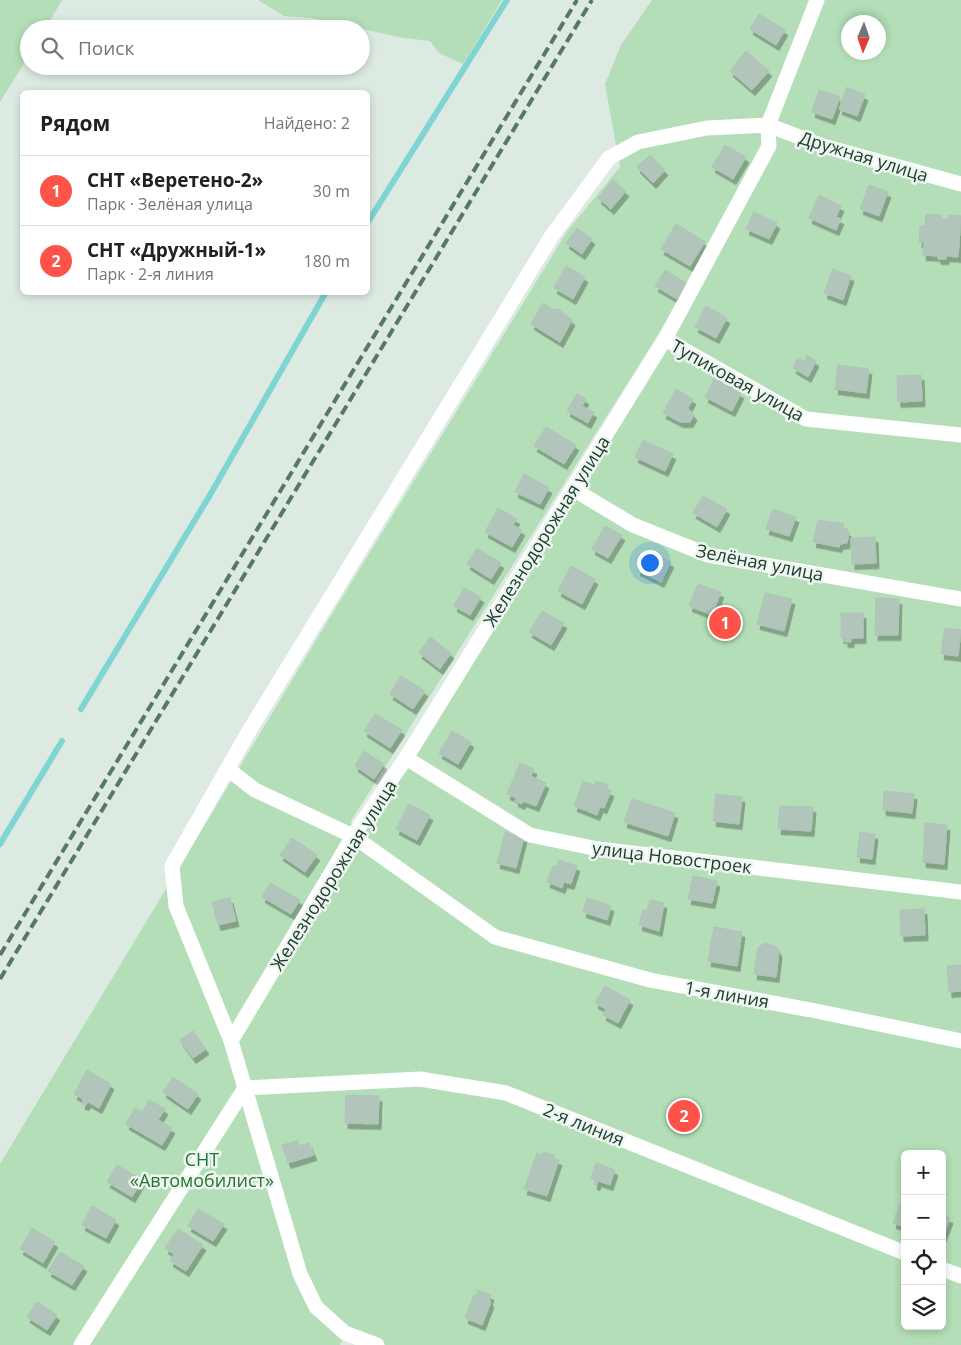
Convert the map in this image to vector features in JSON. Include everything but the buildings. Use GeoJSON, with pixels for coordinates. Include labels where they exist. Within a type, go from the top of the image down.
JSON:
{"type":"FeatureCollection","features":[{"type":"Feature","properties":{"kind":"street","name":"Железнодорожная улица"},"geometry":{"type":"LineString","coordinates":[[231,1041],[353,836],[406,758],[665,339],[769,146],[768,125],[817,0]]}},
{"type":"Feature","properties":{"kind":"street","name":"Дружная улица"},"geometry":{"type":"LineString","coordinates":[[768,125],[823,146],[961,184]]}},
{"type":"Feature","properties":{"kind":"street"},"geometry":{"type":"LineString","coordinates":[[377,1345],[345,1333],[316,1306],[300,1274],[231,1041],[176,906],[172,866],[249,731],[550,237],[609,158],[638,142],[698,129],[768,125]]}},
{"type":"Feature","properties":{"kind":"street","name":"Тупиковая улица"},"geometry":{"type":"LineString","coordinates":[[665,339],[806,419],[961,435]]}},
{"type":"Feature","properties":{"kind":"street","name":"Зелёная улица"},"geometry":{"type":"LineString","coordinates":[[573,488],[633,525],[708,555],[961,599]]}},
{"type":"Feature","properties":{"kind":"street","name":"улица Новостроек"},"geometry":{"type":"LineString","coordinates":[[406,758],[530,835],[598,849],[961,892]]}},
{"type":"Feature","properties":{"kind":"street","name":"1-я линия"},"geometry":{"type":"LineString","coordinates":[[228,770],[255,790],[353,836],[495,937],[650,980],[816,1010],[961,1041]]}},
{"type":"Feature","properties":{"kind":"street","name":"2-я линия"},"geometry":{"type":"LineString","coordinates":[[245,1088],[420,1079],[506,1093],[901,1252]]}},
{"type":"Feature","properties":{"kind":"street"},"geometry":{"type":"LineString","coordinates":[[80,1345],[245,1088]]}},
{"type":"Feature","properties":{"kind":"street"},"geometry":{"type":"LineString","coordinates":[[946,1270],[961,1276]]}},
{"type":"Feature","properties":{"kind":"green space"},"geometry":{"type":"Polygon","coordinates":[[[0,0],[62,0],[50,20],[20,20],[20,70],[0,102],[0,0]]]}},
{"type":"Feature","properties":{"kind":"green space"},"geometry":{"type":"Polygon","coordinates":[[[258,0],[502,0],[463,64],[439,53],[430,41],[370,31],[370,20],[320,20],[284,16],[258,0]]]}},
{"type":"Feature","properties":{"kind":"green space","name":"СНТ «Автомобилист»"},"geometry":{"type":"Polygon","coordinates":[[[652,0],[961,0],[961,1345],[377,1345],[345,1333],[340,1345],[0,1345],[0,1164],[329,619],[568,230],[620,167],[605,84],[621,45],[652,0]],[[668,319],[351,821],[353,836],[665,339],[668,319]]]}},
{"type":"Feature","properties":{"kind":"waterway"},"geometry":{"type":"LineString","coordinates":[[370,219],[507,0]]}},
{"type":"Feature","properties":{"kind":"waterway"},"geometry":{"type":"LineString","coordinates":[[81,709],[210,495],[324,295]]}},
{"type":"Feature","properties":{"kind":"waterway"},"geometry":{"type":"LineString","coordinates":[[0,844],[62,741]]}},
{"type":"Feature","properties":{"kind":"railway"},"geometry":{"type":"LineString","coordinates":[[0,955],[577,0]]}},
{"type":"Feature","properties":{"kind":"railway"},"geometry":{"type":"LineString","coordinates":[[0,979],[592,0]]}},
{"type":"Feature","properties":{"kind":"place","name":"СНТ «Веретено-2»"},"geometry":{"type":"Point","coordinates":[725,623]}},
{"type":"Feature","properties":{"kind":"place","name":"СНТ «Дружный-1»"},"geometry":{"type":"Point","coordinates":[684,1116]}}]}
